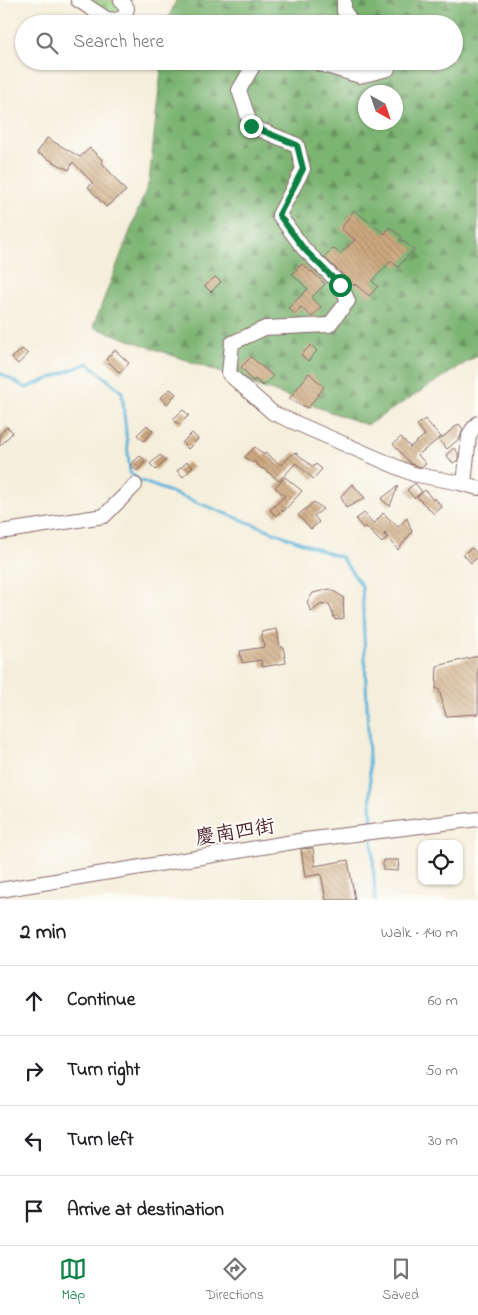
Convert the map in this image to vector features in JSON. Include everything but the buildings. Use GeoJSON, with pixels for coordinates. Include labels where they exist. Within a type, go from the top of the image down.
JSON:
{"type":"FeatureCollection","features":[{"type":"Feature","properties":{"kind":"street"},"geometry":{"type":"LineString","coordinates":[[78,0],[101,15]]}},
{"type":"Feature","properties":{"kind":"street"},"geometry":{"type":"LineString","coordinates":[[121,0],[127,8],[125,15]]}},
{"type":"Feature","properties":{"kind":"street"},"geometry":{"type":"LineString","coordinates":[[344,0],[344,11],[347,15]]}},
{"type":"Feature","properties":{"kind":"street"},"geometry":{"type":"LineString","coordinates":[[251,70],[239,90],[251,126],[297,145],[303,169],[279,215],[304,249],[340,285],[348,301],[329,325],[265,328],[232,343],[229,374],[273,413],[413,474],[478,488]]}},
{"type":"Feature","properties":{"kind":"street"},"geometry":{"type":"LineString","coordinates":[[340,70],[360,76],[384,70]]}},
{"type":"Feature","properties":{"kind":"street"},"geometry":{"type":"LineString","coordinates":[[464,484],[469,436],[478,423]]}},
{"type":"Feature","properties":{"kind":"street"},"geometry":{"type":"LineString","coordinates":[[0,532],[104,516],[135,485]]}},
{"type":"Feature","properties":{"kind":"street","name":"慶南四街"},"geometry":{"type":"LineString","coordinates":[[0,890],[305,840],[478,820]]}},
{"type":"Feature","properties":{"kind":"green space"},"geometry":{"type":"Polygon","coordinates":[[[80,0],[125,0],[116,15],[99,15],[80,0]]]}},
{"type":"Feature","properties":{"kind":"green space"},"geometry":{"type":"Polygon","coordinates":[[[176,0],[478,0],[478,355],[367,425],[93,327],[149,182],[161,70],[463,70],[463,15],[170,15],[176,0]]]}},
{"type":"Feature","properties":{"kind":"waterway"},"geometry":{"type":"LineString","coordinates":[[0,373],[26,388],[88,363],[122,392],[130,473],[139,480],[341,557],[362,586],[372,829]]}},
{"type":"Feature","properties":{"kind":"waterway"},"geometry":{"type":"LineString","coordinates":[[372,835],[375,900]]}},
{"type":"Feature","properties":{"kind":"route"},"geometry":{"type":"LineString","coordinates":[[251,126],[297,145],[303,169],[279,215],[304,249],[340,285]]}}]}
